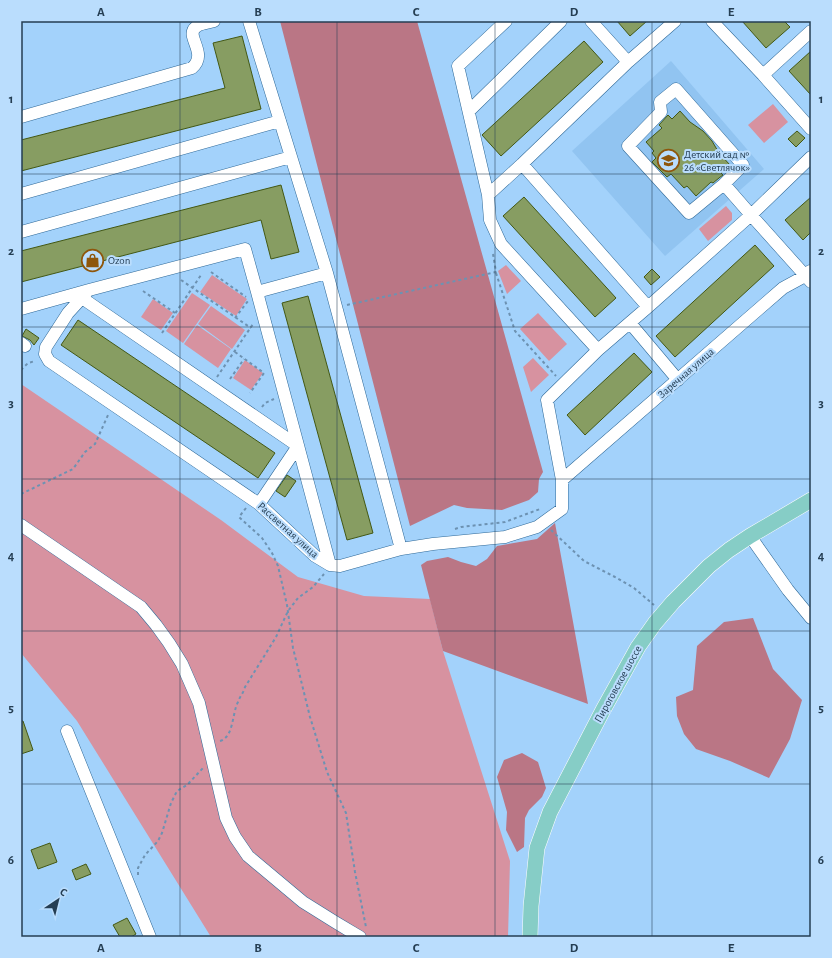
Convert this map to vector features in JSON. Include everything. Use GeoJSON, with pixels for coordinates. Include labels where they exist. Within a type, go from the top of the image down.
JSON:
{"type":"FeatureCollection","features":[{"type":"Feature","properties":{"kind":"main road","name":"Пироговское шоссе"},"geometry":{"type":"LineString","coordinates":[[530,937],[531,906],[537,848],[550,812],[603,710],[638,647],[663,613],[690,583],[709,566],[750,536],[810,502]]}},
{"type":"Feature","properties":{"kind":"street"},"geometry":{"type":"LineString","coordinates":[[21,117],[192,68],[198,63],[199,57],[192,35],[193,29],[197,26],[214,21]]}},
{"type":"Feature","properties":{"kind":"street"},"geometry":{"type":"LineString","coordinates":[[249,21],[327,273],[402,549]]}},
{"type":"Feature","properties":{"kind":"street"},"geometry":{"type":"LineString","coordinates":[[506,21],[458,66],[488,194],[490,220],[501,244],[598,350]]}},
{"type":"Feature","properties":{"kind":"street"},"geometry":{"type":"LineString","coordinates":[[469,110],[561,21]]}},
{"type":"Feature","properties":{"kind":"street"},"geometry":{"type":"LineString","coordinates":[[591,21],[628,62]]}},
{"type":"Feature","properties":{"kind":"street"},"geometry":{"type":"LineString","coordinates":[[488,194],[522,164],[628,62],[674,21]]}},
{"type":"Feature","properties":{"kind":"street"},"geometry":{"type":"LineString","coordinates":[[712,21],[811,129]]}},
{"type":"Feature","properties":{"kind":"street"},"geometry":{"type":"LineString","coordinates":[[763,76],[811,31]]}},
{"type":"Feature","properties":{"kind":"street"},"geometry":{"type":"LineString","coordinates":[[676,89],[743,165],[724,184],[690,213],[628,146],[661,112],[660,102],[676,89]]}},
{"type":"Feature","properties":{"kind":"street"},"geometry":{"type":"LineString","coordinates":[[21,194],[280,122]]}},
{"type":"Feature","properties":{"kind":"street"},"geometry":{"type":"LineString","coordinates":[[21,232],[291,157]]}},
{"type":"Feature","properties":{"kind":"street"},"geometry":{"type":"LineString","coordinates":[[564,384],[598,350],[751,215],[811,157]]}},
{"type":"Feature","properties":{"kind":"street"},"geometry":{"type":"LineString","coordinates":[[522,164],[648,307]]}},
{"type":"Feature","properties":{"kind":"street"},"geometry":{"type":"LineString","coordinates":[[724,184],[751,215],[809,276]]}},
{"type":"Feature","properties":{"kind":"street"},"geometry":{"type":"LineString","coordinates":[[21,309],[85,294],[245,249],[252,296],[262,311],[330,565]]}},
{"type":"Feature","properties":{"kind":"street"},"geometry":{"type":"LineString","coordinates":[[252,296],[327,273]]}},
{"type":"Feature","properties":{"kind":"street","name":"Заречная улица"},"geometry":{"type":"LineString","coordinates":[[562,480],[783,288],[809,276]]}},
{"type":"Feature","properties":{"kind":"street"},"geometry":{"type":"LineString","coordinates":[[45,355],[46,347],[68,313],[85,294]]}},
{"type":"Feature","properties":{"kind":"street"},"geometry":{"type":"LineString","coordinates":[[85,294],[211,386],[298,446]]}},
{"type":"Feature","properties":{"kind":"street"},"geometry":{"type":"LineString","coordinates":[[630,323],[678,380]]}},
{"type":"Feature","properties":{"kind":"street","name":"Рассветная улица"},"geometry":{"type":"LineString","coordinates":[[45,355],[49,361],[256,501],[316,556],[330,565],[340,566],[402,549],[433,544],[505,537],[537,527],[562,509],[562,480],[547,400],[564,384]]}},
{"type":"Feature","properties":{"kind":"street"},"geometry":{"type":"LineString","coordinates":[[256,501],[298,446]]}},
{"type":"Feature","properties":{"kind":"street"},"geometry":{"type":"LineString","coordinates":[[21,525],[141,607],[156,625],[182,664],[199,703],[226,818],[235,837],[248,856],[304,902],[335,922],[363,933]]}},
{"type":"Feature","properties":{"kind":"street"},"geometry":{"type":"LineString","coordinates":[[750,536],[788,590],[811,618]]}},
{"type":"Feature","properties":{"kind":"street"},"geometry":{"type":"LineString","coordinates":[[67,731],[150,937]]}},
{"type":"Feature","properties":{"kind":"path"},"geometry":{"type":"LineString","coordinates":[[492,250],[496,272],[515,331],[564,384]]}},
{"type":"Feature","properties":{"kind":"path"},"geometry":{"type":"LineString","coordinates":[[211,272],[252,296],[235,318]]}},
{"type":"Feature","properties":{"kind":"path"},"geometry":{"type":"LineString","coordinates":[[336,307],[496,272]]}},
{"type":"Feature","properties":{"kind":"path"},"geometry":{"type":"LineString","coordinates":[[162,333],[201,275]]}},
{"type":"Feature","properties":{"kind":"path"},"geometry":{"type":"LineString","coordinates":[[181,280],[251,328]]}},
{"type":"Feature","properties":{"kind":"path"},"geometry":{"type":"LineString","coordinates":[[143,291],[175,313]]}},
{"type":"Feature","properties":{"kind":"path"},"geometry":{"type":"LineString","coordinates":[[211,386],[262,311]]}},
{"type":"Feature","properties":{"kind":"path"},"geometry":{"type":"LineString","coordinates":[[234,352],[264,373],[250,393]]}},
{"type":"Feature","properties":{"kind":"path"},"geometry":{"type":"LineString","coordinates":[[21,370],[28,363],[45,355]]}},
{"type":"Feature","properties":{"kind":"path"},"geometry":{"type":"LineString","coordinates":[[230,379],[244,359]]}},
{"type":"Feature","properties":{"kind":"path"},"geometry":{"type":"LineString","coordinates":[[256,417],[265,403],[285,396]]}},
{"type":"Feature","properties":{"kind":"path"},"geometry":{"type":"LineString","coordinates":[[21,494],[73,468],[85,452],[95,444],[108,415],[116,406]]}},
{"type":"Feature","properties":{"kind":"path"},"geometry":{"type":"LineString","coordinates":[[449,531],[461,527],[505,522],[562,500]]}},
{"type":"Feature","properties":{"kind":"path"},"geometry":{"type":"LineString","coordinates":[[256,501],[239,517],[262,538],[272,553],[278,566],[288,611],[292,648],[310,717],[327,772],[346,813],[363,933]]}},
{"type":"Feature","properties":{"kind":"path"},"geometry":{"type":"LineString","coordinates":[[543,523],[584,561],[634,588],[663,613]]}},
{"type":"Feature","properties":{"kind":"path"},"geometry":{"type":"LineString","coordinates":[[208,745],[224,740],[229,733],[238,701],[276,637],[288,611],[298,598],[313,587],[330,565]]}},
{"type":"Feature","properties":{"kind":"path"},"geometry":{"type":"LineString","coordinates":[[138,875],[138,868],[145,855],[158,841],[162,833],[171,803],[177,791],[187,785],[193,777],[212,762]]}},
{"type":"Feature","properties":{"kind":"shaded area"},"geometry":{"type":"Polygon","coordinates":[[[280,21],[417,21],[543,472],[539,479],[538,492],[529,500],[502,510],[467,508],[454,505],[410,526],[280,21]]]}},
{"type":"Feature","properties":{"kind":"shaded area","name":"Детский сад № 26 «Светлячок»"},"geometry":{"type":"Polygon","coordinates":[[[671,61],[764,169],[665,256],[572,151],[671,61]]]}},
{"type":"Feature","properties":{"kind":"shaded area"},"geometry":{"type":"Polygon","coordinates":[[[773,104],[788,122],[764,143],[748,125],[773,104]]]}},
{"type":"Feature","properties":{"kind":"shaded area"},"geometry":{"type":"Polygon","coordinates":[[[726,206],[732,213],[732,220],[708,241],[699,229],[726,206]]]}},
{"type":"Feature","properties":{"kind":"shaded area"},"geometry":{"type":"Polygon","coordinates":[[[506,265],[521,281],[507,294],[498,271],[506,265]]]}},
{"type":"Feature","properties":{"kind":"shaded area"},"geometry":{"type":"Polygon","coordinates":[[[212,275],[247,299],[236,316],[200,292],[212,275]]]}},
{"type":"Feature","properties":{"kind":"shaded area"},"geometry":{"type":"Polygon","coordinates":[[[192,293],[210,305],[183,343],[166,331],[192,293]]]}},
{"type":"Feature","properties":{"kind":"shaded area"},"geometry":{"type":"Polygon","coordinates":[[[153,299],[173,313],[161,330],[141,317],[153,299]]]}},
{"type":"Feature","properties":{"kind":"shaded area"},"geometry":{"type":"Polygon","coordinates":[[[211,306],[245,330],[232,349],[198,324],[211,306]]]}},
{"type":"Feature","properties":{"kind":"shaded area"},"geometry":{"type":"Polygon","coordinates":[[[538,313],[567,344],[549,361],[520,329],[538,313]]]}},
{"type":"Feature","properties":{"kind":"shaded area"},"geometry":{"type":"Polygon","coordinates":[[[197,325],[231,349],[218,368],[184,344],[197,325]]]}},
{"type":"Feature","properties":{"kind":"shaded area"},"geometry":{"type":"Polygon","coordinates":[[[533,358],[549,375],[531,392],[523,367],[533,358]]]}},
{"type":"Feature","properties":{"kind":"shaded area"},"geometry":{"type":"Polygon","coordinates":[[[245,360],[263,373],[251,390],[233,378],[245,360]]]}},
{"type":"Feature","properties":{"kind":"shaded area"},"geometry":{"type":"Polygon","coordinates":[[[21,384],[221,520],[298,577],[364,596],[430,599],[443,651],[510,861],[508,937],[211,937],[77,721],[21,653],[21,384]]]}},
{"type":"Feature","properties":{"kind":"shaded area"},"geometry":{"type":"Polygon","coordinates":[[[555,523],[588,704],[443,651],[421,565],[427,561],[448,557],[476,566],[487,559],[497,546],[537,539],[555,523]]]}},
{"type":"Feature","properties":{"kind":"shaded area"},"geometry":{"type":"Polygon","coordinates":[[[753,618],[773,669],[802,700],[790,739],[769,778],[730,761],[696,749],[684,734],[677,716],[676,697],[693,690],[697,646],[724,622],[753,618]]]}},
{"type":"Feature","properties":{"kind":"shaded area"},"geometry":{"type":"Polygon","coordinates":[[[522,753],[538,762],[546,788],[542,797],[529,810],[525,818],[524,847],[517,852],[506,830],[507,812],[497,777],[504,760],[522,753]]]}},
{"type":"Feature","properties":{"kind":"building"},"geometry":{"type":"Polygon","coordinates":[[[617,21],[647,21],[630,36],[617,21]]]}},
{"type":"Feature","properties":{"kind":"building"},"geometry":{"type":"Polygon","coordinates":[[[742,21],[784,21],[790,27],[766,48],[742,21]]]}},
{"type":"Feature","properties":{"kind":"building"},"geometry":{"type":"Polygon","coordinates":[[[242,36],[261,109],[21,171],[21,140],[225,88],[213,43],[242,36]]]}},
{"type":"Feature","properties":{"kind":"building"},"geometry":{"type":"Polygon","coordinates":[[[584,41],[603,62],[501,156],[482,135],[584,41]]]}},
{"type":"Feature","properties":{"kind":"building"},"geometry":{"type":"Polygon","coordinates":[[[811,51],[811,95],[789,71],[811,51]]]}},
{"type":"Feature","properties":{"kind":"building"},"geometry":{"type":"Polygon","coordinates":[[[680,111],[690,122],[703,131],[730,165],[721,173],[723,175],[713,183],[711,182],[696,196],[687,186],[684,188],[671,174],[667,177],[652,162],[656,158],[652,153],[654,151],[646,142],[662,128],[659,125],[668,115],[672,119],[680,111]]]}},
{"type":"Feature","properties":{"kind":"building"},"geometry":{"type":"Polygon","coordinates":[[[797,131],[805,138],[796,147],[788,139],[797,131]]]}},
{"type":"Feature","properties":{"kind":"building"},"geometry":{"type":"Polygon","coordinates":[[[281,185],[299,252],[271,259],[261,220],[21,282],[21,251],[281,185]]]}},
{"type":"Feature","properties":{"kind":"building"},"geometry":{"type":"Polygon","coordinates":[[[524,197],[616,298],[595,317],[503,216],[524,197]]]}},
{"type":"Feature","properties":{"kind":"building"},"geometry":{"type":"Polygon","coordinates":[[[811,197],[811,232],[803,240],[785,220],[811,197]]]}},
{"type":"Feature","properties":{"kind":"building"},"geometry":{"type":"Polygon","coordinates":[[[755,245],[774,266],[675,357],[656,336],[755,245]]]}},
{"type":"Feature","properties":{"kind":"building"},"geometry":{"type":"Polygon","coordinates":[[[652,269],[660,277],[651,285],[644,277],[652,269]]]}},
{"type":"Feature","properties":{"kind":"building"},"geometry":{"type":"Polygon","coordinates":[[[308,296],[373,533],[347,540],[282,303],[308,296]]]}},
{"type":"Feature","properties":{"kind":"building"},"geometry":{"type":"Polygon","coordinates":[[[78,320],[275,453],[258,478],[61,345],[78,320]]]}},
{"type":"Feature","properties":{"kind":"building"},"geometry":{"type":"Polygon","coordinates":[[[26,329],[39,338],[34,345],[30,340],[22,336],[26,329]]]}},
{"type":"Feature","properties":{"kind":"building"},"geometry":{"type":"Polygon","coordinates":[[[634,353],[652,372],[585,435],[567,415],[634,353]]]}},
{"type":"Feature","properties":{"kind":"building"},"geometry":{"type":"Polygon","coordinates":[[[287,475],[296,481],[285,497],[276,491],[287,475]]]}},
{"type":"Feature","properties":{"kind":"building"},"geometry":{"type":"Polygon","coordinates":[[[21,721],[23,721],[33,750],[21,754],[21,721]]]}},
{"type":"Feature","properties":{"kind":"building"},"geometry":{"type":"Polygon","coordinates":[[[50,843],[57,862],[38,869],[31,850],[50,843]]]}},
{"type":"Feature","properties":{"kind":"building"},"geometry":{"type":"Polygon","coordinates":[[[86,864],[91,874],[76,880],[72,870],[86,864]]]}},
{"type":"Feature","properties":{"kind":"building"},"geometry":{"type":"Polygon","coordinates":[[[127,918],[136,934],[131,937],[120,937],[113,925],[127,918]]]}},
{"type":"Feature","properties":{"kind":"place","name":"Детский сад № 26 «Светлячок»"},"geometry":{"type":"Point","coordinates":[668,160]}},
{"type":"Feature","properties":{"kind":"place","name":"Ozon"},"geometry":{"type":"Point","coordinates":[92,260]}}]}
